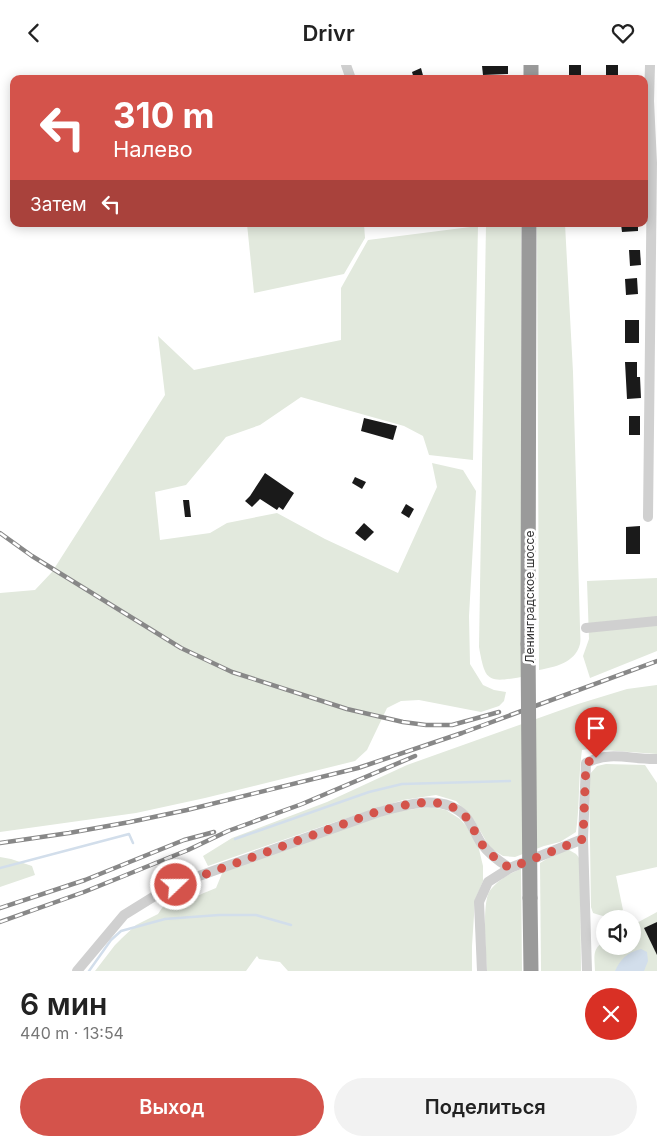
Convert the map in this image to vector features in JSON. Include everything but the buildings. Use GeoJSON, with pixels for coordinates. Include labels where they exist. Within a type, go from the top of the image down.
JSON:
{"type":"FeatureCollection","features":[{"type":"Feature","properties":{"kind":"highway","name":"Ленинградское шоссе"},"geometry":{"type":"LineString","coordinates":[[529,227],[528,644],[531,971]]}},
{"type":"Feature","properties":{"kind":"street"},"geometry":{"type":"LineString","coordinates":[[648,517],[650,65]]}},
{"type":"Feature","properties":{"kind":"street"},"geometry":{"type":"LineString","coordinates":[[586,628],[657,621]]}},
{"type":"Feature","properties":{"kind":"street"},"geometry":{"type":"LineString","coordinates":[[587,971],[583,839],[586,763],[596,758],[625,756],[657,759]]}},
{"type":"Feature","properties":{"kind":"street"},"geometry":{"type":"LineString","coordinates":[[77,971],[124,915],[166,889],[379,811],[426,803],[442,803],[456,809],[466,816],[480,842],[491,856],[510,868]]}},
{"type":"Feature","properties":{"kind":"street"},"geometry":{"type":"LineString","coordinates":[[482,971],[480,902],[488,882],[510,868],[583,839]]}},
{"type":"Feature","properties":{"kind":"shaded area"},"geometry":{"type":"Polygon","coordinates":[[[247,227],[364,227],[365,238],[344,274],[254,293],[247,227]]]}},
{"type":"Feature","properties":{"kind":"shaded area"},"geometry":{"type":"Polygon","coordinates":[[[478,227],[473,460],[429,455],[423,436],[404,426],[301,397],[260,425],[226,437],[186,485],[155,492],[160,540],[210,533],[227,523],[277,513],[325,539],[398,573],[437,487],[432,463],[463,470],[476,491],[469,616],[470,664],[483,685],[494,690],[506,692],[504,701],[499,706],[481,712],[419,700],[401,701],[387,708],[367,750],[355,761],[136,813],[0,832],[0,593],[35,590],[52,572],[165,395],[158,336],[194,370],[341,340],[341,288],[368,240],[478,227]]]}},
{"type":"Feature","properties":{"kind":"shaded area"},"geometry":{"type":"Polygon","coordinates":[[[486,227],[521,227],[521,677],[501,680],[490,677],[483,667],[479,647],[486,227]]]}},
{"type":"Feature","properties":{"kind":"shaded area"},"geometry":{"type":"Polygon","coordinates":[[[537,227],[565,227],[573,372],[580,644],[574,656],[569,660],[539,670],[537,227]]]}},
{"type":"Feature","properties":{"kind":"shaded area"},"geometry":{"type":"Polygon","coordinates":[[[657,578],[657,651],[590,678],[583,656],[589,639],[587,581],[657,578]]]}},
{"type":"Feature","properties":{"kind":"shaded area"},"geometry":{"type":"Polygon","coordinates":[[[657,685],[657,754],[582,750],[576,832],[560,842],[515,857],[503,856],[490,848],[474,820],[456,801],[436,795],[403,800],[208,866],[203,856],[232,838],[327,802],[407,765],[578,704],[627,689],[657,685]]]}},
{"type":"Feature","properties":{"kind":"shaded area"},"geometry":{"type":"Polygon","coordinates":[[[606,764],[645,765],[657,783],[657,867],[616,876],[623,910],[596,910],[596,914],[593,913],[591,907],[589,775],[597,766],[606,764]]]}},
{"type":"Feature","properties":{"kind":"shaded area"},"geometry":{"type":"Polygon","coordinates":[[[431,807],[446,810],[460,819],[478,845],[483,866],[483,881],[475,900],[472,971],[288,971],[280,962],[259,959],[257,956],[246,971],[95,971],[115,945],[136,925],[158,914],[172,893],[181,900],[190,899],[216,888],[223,871],[390,812],[431,807]]]}},
{"type":"Feature","properties":{"kind":"shaded area"},"geometry":{"type":"Polygon","coordinates":[[[569,850],[580,859],[581,971],[541,971],[540,863],[558,852],[569,850]]]}},
{"type":"Feature","properties":{"kind":"shaded area"},"geometry":{"type":"Polygon","coordinates":[[[0,857],[32,866],[35,875],[0,887],[0,857]]]}},
{"type":"Feature","properties":{"kind":"shaded area"},"geometry":{"type":"Polygon","coordinates":[[[521,869],[522,971],[487,971],[485,918],[489,892],[495,884],[521,869]]]}},
{"type":"Feature","properties":{"kind":"shaded area"},"geometry":{"type":"Polygon","coordinates":[[[657,912],[657,971],[595,971],[596,950],[596,955],[641,955],[641,921],[657,912]]]}},
{"type":"Feature","properties":{"kind":"shaded area"},"geometry":{"type":"Polygon","coordinates":[[[641,949],[647,952],[648,961],[644,971],[615,971],[628,955],[641,955],[641,949]]]}},
{"type":"Feature","properties":{"kind":"waterway"},"geometry":{"type":"LineString","coordinates":[[235,839],[369,792],[402,784],[510,781]]}},
{"type":"Feature","properties":{"kind":"waterway"},"geometry":{"type":"LineString","coordinates":[[0,868],[129,834],[133,843]]}},
{"type":"Feature","properties":{"kind":"waterway"},"geometry":{"type":"LineString","coordinates":[[89,971],[111,940],[121,931],[165,919],[219,915],[256,915],[291,925]]}},
{"type":"Feature","properties":{"kind":"railway"},"geometry":{"type":"LineString","coordinates":[[0,533],[32,556],[181,648],[232,672],[347,709],[403,722],[426,725],[452,725],[499,712]]}},
{"type":"Feature","properties":{"kind":"railway"},"geometry":{"type":"LineString","coordinates":[[0,843],[130,822],[358,768],[462,733],[657,661]]}},
{"type":"Feature","properties":{"kind":"railway"},"geometry":{"type":"LineString","coordinates":[[0,922],[84,892],[188,850],[228,831],[302,804],[415,756]]}},
{"type":"Feature","properties":{"kind":"railway"},"geometry":{"type":"LineString","coordinates":[[0,908],[85,880],[184,840],[214,832]]}},
{"type":"Feature","properties":{"kind":"route"},"geometry":{"type":"LineString","coordinates":[[176,885],[379,811],[426,803],[442,803],[466,816],[480,842],[491,856],[510,868],[583,839],[586,763],[596,758]]}}]}
